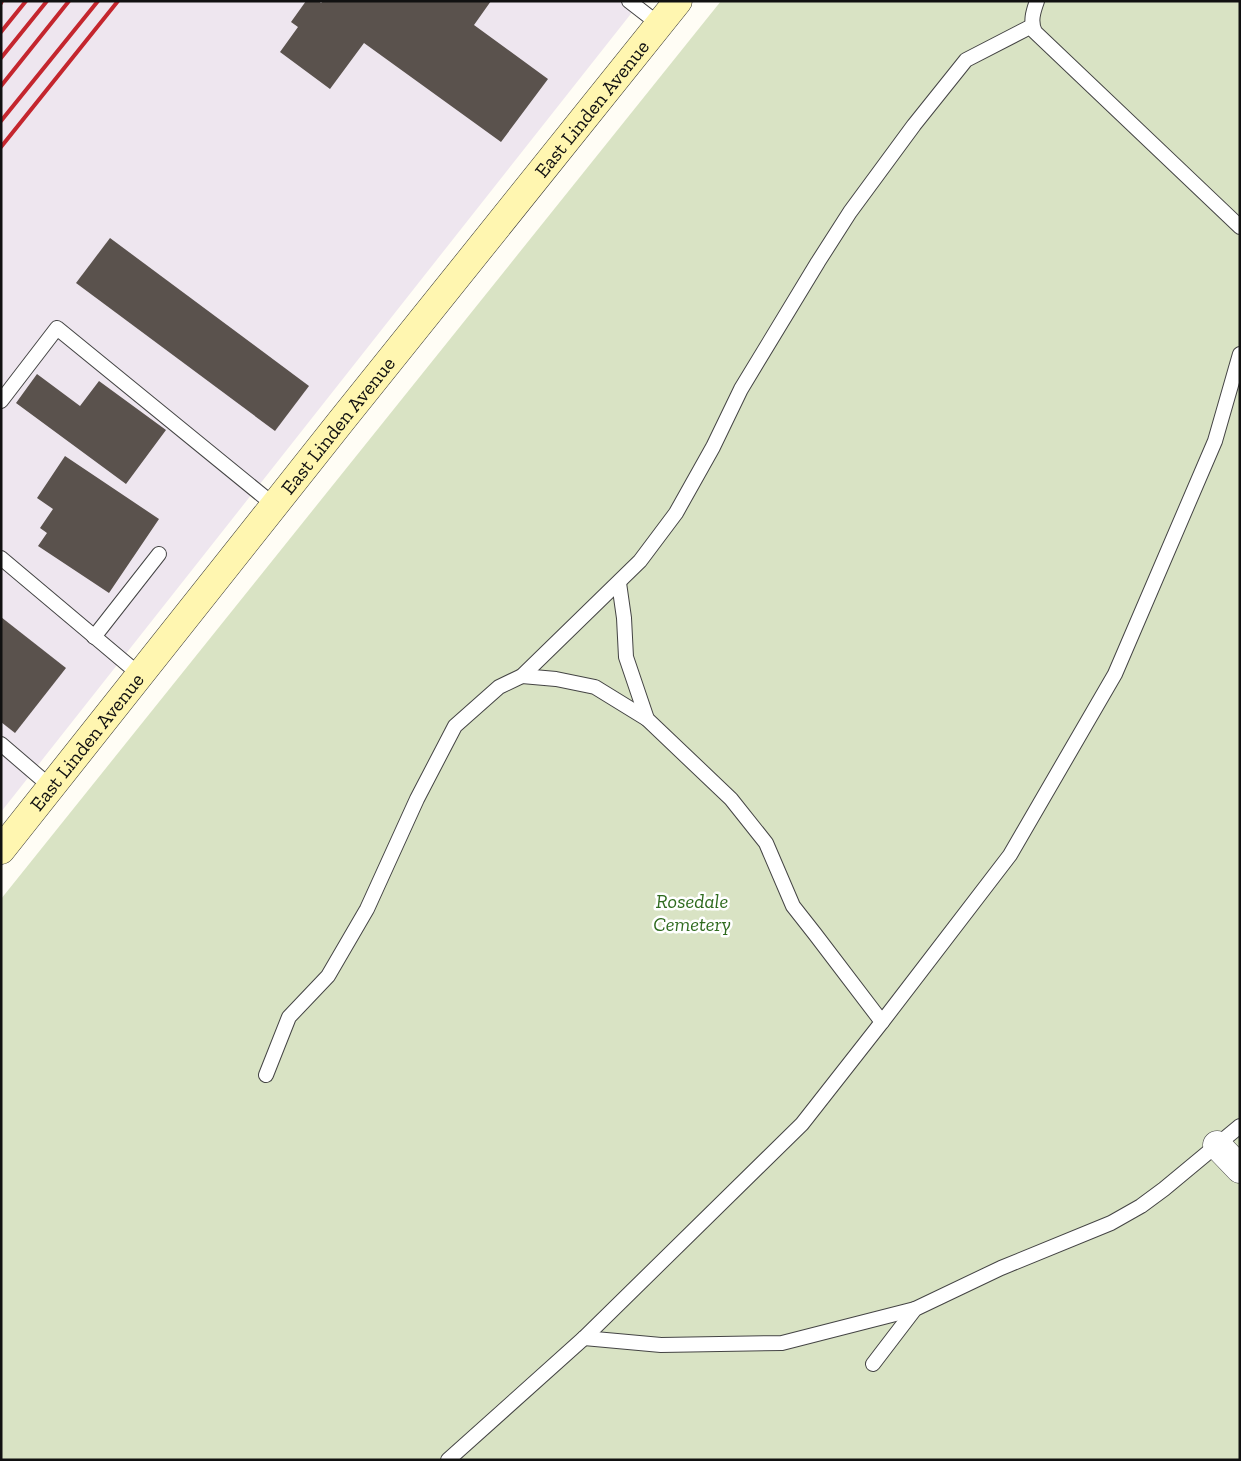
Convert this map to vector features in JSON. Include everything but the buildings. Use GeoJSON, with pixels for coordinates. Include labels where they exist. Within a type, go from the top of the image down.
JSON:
{"type":"FeatureCollection","features":[{"type":"Feature","properties":{"kind":"street","name":"East Linden Avenue"},"geometry":{"type":"LineString","coordinates":[[1,850],[274,505],[678,1]]}},
{"type":"Feature","properties":{"kind":"street"},"geometry":{"type":"LineString","coordinates":[[1217,1145],[1240,1169]]}},
{"type":"Feature","properties":{"kind":"lane"},"geometry":{"type":"LineString","coordinates":[[629,1],[660,25]]}},
{"type":"Feature","properties":{"kind":"lane"},"geometry":{"type":"LineString","coordinates":[[1037,1],[1033,12],[1032,26],[1035,32],[1240,227]]}},
{"type":"Feature","properties":{"kind":"lane"},"geometry":{"type":"LineString","coordinates":[[266,1075],[289,1017],[328,976],[367,909],[417,800],[455,726],[499,686],[522,676],[640,561],[676,512],[713,447],[741,388],[850,212],[914,125],[966,60],[1032,26]]}},
{"type":"Feature","properties":{"kind":"lane"},"geometry":{"type":"LineString","coordinates":[[1,400],[57,328],[274,505]]}},
{"type":"Feature","properties":{"kind":"lane"},"geometry":{"type":"LineString","coordinates":[[448,1460],[584,1338],[802,1124],[1010,855],[1115,674],[1215,441],[1240,354]]}},
{"type":"Feature","properties":{"kind":"lane"},"geometry":{"type":"LineString","coordinates":[[94,636],[159,554]]}},
{"type":"Feature","properties":{"kind":"lane"},"geometry":{"type":"LineString","coordinates":[[1,558],[140,676]]}},
{"type":"Feature","properties":{"kind":"lane"},"geometry":{"type":"LineString","coordinates":[[619,583],[624,618],[626,657],[647,719]]}},
{"type":"Feature","properties":{"kind":"lane"},"geometry":{"type":"LineString","coordinates":[[522,676],[556,679],[595,687],[647,719],[731,800],[766,843],[793,906],[882,1022]]}},
{"type":"Feature","properties":{"kind":"lane"},"geometry":{"type":"LineString","coordinates":[[1,744],[51,787]]}},
{"type":"Feature","properties":{"kind":"lane"},"geometry":{"type":"LineString","coordinates":[[584,1338],[661,1345],[782,1344],[916,1309],[1001,1268],[1111,1223],[1141,1206],[1164,1189],[1240,1126]]}},
{"type":"Feature","properties":{"kind":"lane"},"geometry":{"type":"LineString","coordinates":[[873,1364],[916,1309]]}},
{"type":"Feature","properties":{"kind":"shaded area"},"geometry":{"type":"Polygon","coordinates":[[[1,1],[641,1],[1,812],[1,1]]]}},
{"type":"Feature","properties":{"kind":"green space","name":"Rosedale Cemetery"},"geometry":{"type":"Polygon","coordinates":[[[721,1],[1240,1],[1240,1460],[1,1460],[1,899],[721,1]]]}},
{"type":"Feature","properties":{"kind":"railway"},"geometry":{"type":"LineString","coordinates":[[1,32],[26,1]]}},
{"type":"Feature","properties":{"kind":"railway"},"geometry":{"type":"LineString","coordinates":[[1,58],[47,1]]}},
{"type":"Feature","properties":{"kind":"railway"},"geometry":{"type":"LineString","coordinates":[[1,86],[69,1]]}},
{"type":"Feature","properties":{"kind":"railway"},"geometry":{"type":"LineString","coordinates":[[1,121],[98,1]]}},
{"type":"Feature","properties":{"kind":"railway"},"geometry":{"type":"LineString","coordinates":[[1,147],[118,1]]}}]}
